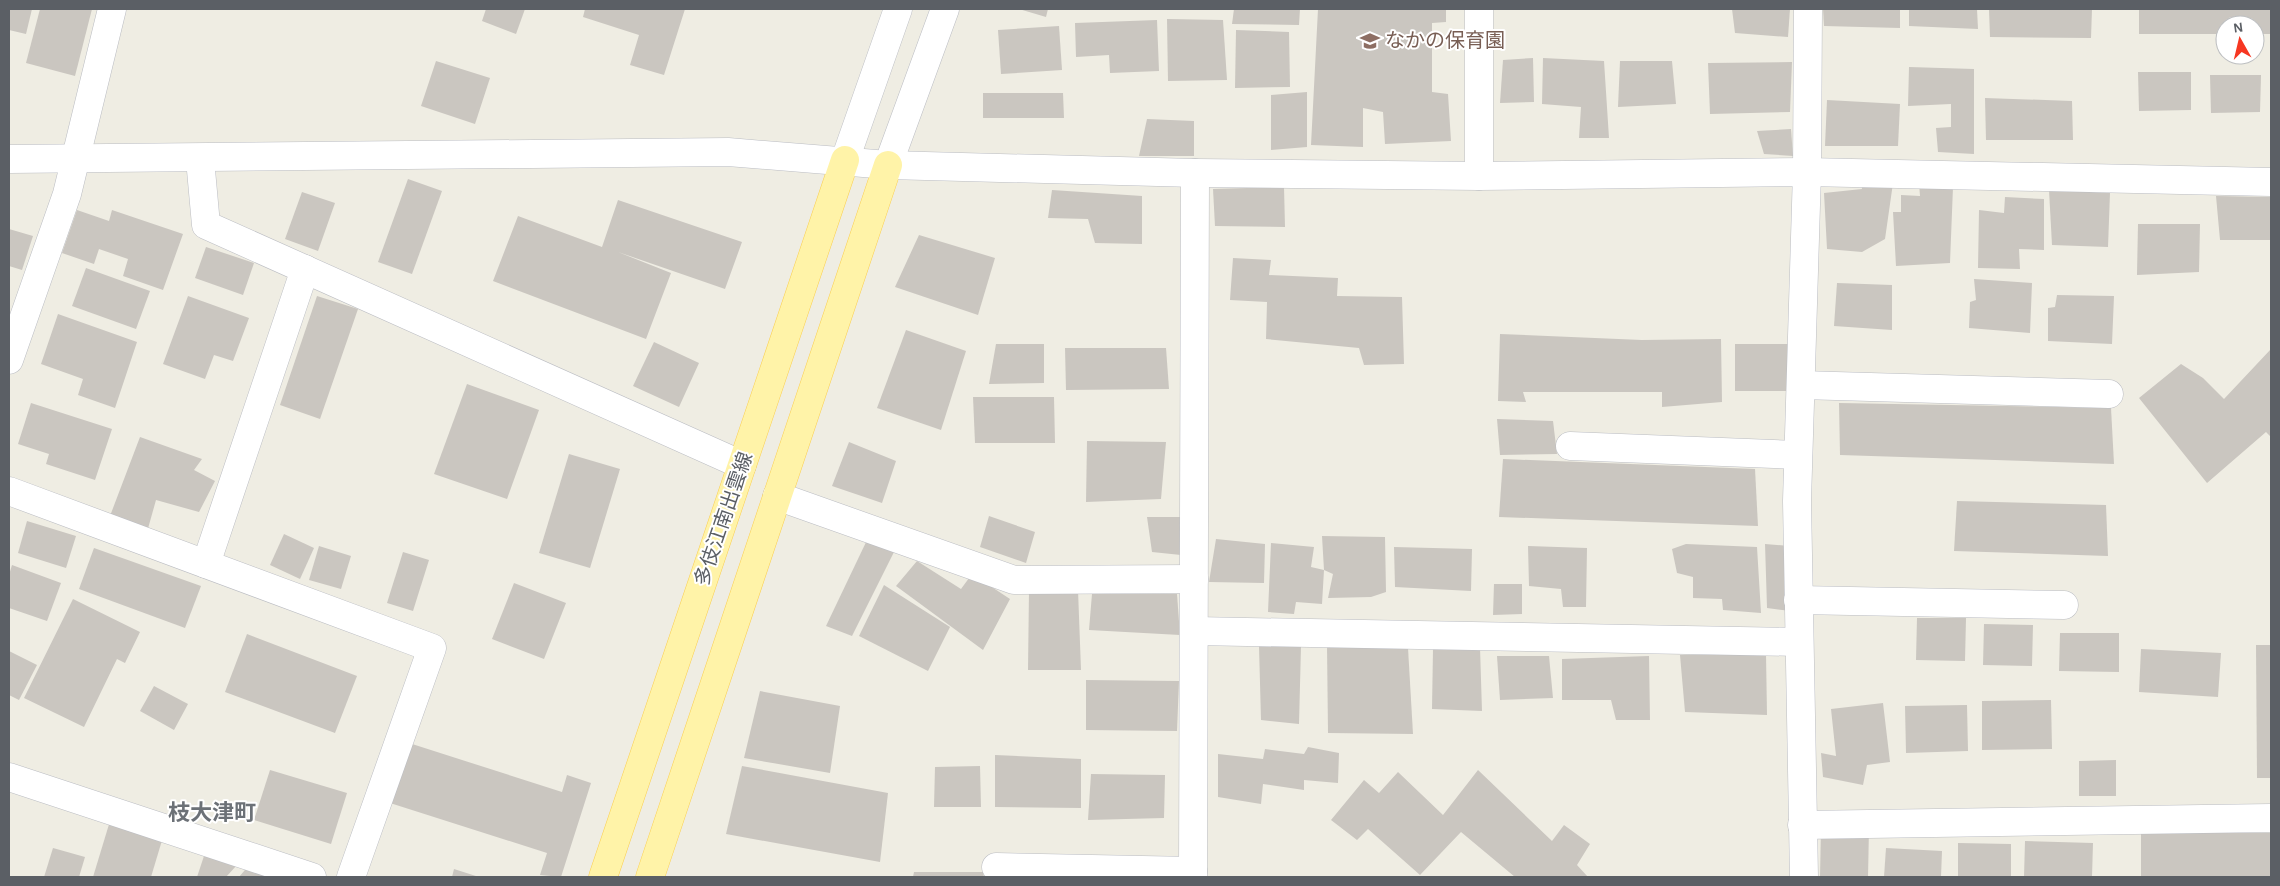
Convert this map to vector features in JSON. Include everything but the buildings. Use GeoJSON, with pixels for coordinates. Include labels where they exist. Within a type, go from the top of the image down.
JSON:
{"type":"FeatureCollection","features":[{"type":"Feature","properties":{"kind":"main road","name":"多伎江南出雲線"},"geometry":{"type":"LineString","coordinates":[[603,877],[845,160]]}},
{"type":"Feature","properties":{"kind":"main road"},"geometry":{"type":"LineString","coordinates":[[650,877],[888,165]]}},
{"type":"Feature","properties":{"kind":"street"},"geometry":{"type":"LineString","coordinates":[[9,360],[67,194],[112,9]]}},
{"type":"Feature","properties":{"kind":"street"},"geometry":{"type":"LineString","coordinates":[[845,160],[898,9]]}},
{"type":"Feature","properties":{"kind":"street"},"geometry":{"type":"LineString","coordinates":[[888,165],[944,9]]}},
{"type":"Feature","properties":{"kind":"street"},"geometry":{"type":"LineString","coordinates":[[1479,9],[1479,176]]}},
{"type":"Feature","properties":{"kind":"street"},"geometry":{"type":"LineString","coordinates":[[1804,877],[1798,600],[1798,455],[1808,172],[1808,9]]}},
{"type":"Feature","properties":{"kind":"street"},"geometry":{"type":"LineString","coordinates":[[9,160],[728,152],[845,160],[888,165],[1195,173],[1479,176],[1808,172],[2271,182]]}},
{"type":"Feature","properties":{"kind":"street"},"geometry":{"type":"LineString","coordinates":[[200,159],[206,225],[742,466]]}},
{"type":"Feature","properties":{"kind":"street"},"geometry":{"type":"LineString","coordinates":[[996,867],[1193,874],[1195,173]]}},
{"type":"Feature","properties":{"kind":"street"},"geometry":{"type":"LineString","coordinates":[[206,564],[305,269]]}},
{"type":"Feature","properties":{"kind":"street"},"geometry":{"type":"LineString","coordinates":[[1801,385],[2109,394]]}},
{"type":"Feature","properties":{"kind":"street"},"geometry":{"type":"LineString","coordinates":[[1570,446],[1798,455]]}},
{"type":"Feature","properties":{"kind":"street"},"geometry":{"type":"LineString","coordinates":[[9,491],[432,648],[351,877]]}},
{"type":"Feature","properties":{"kind":"street"},"geometry":{"type":"LineString","coordinates":[[778,496],[1014,580],[1194,579]]}},
{"type":"Feature","properties":{"kind":"street"},"geometry":{"type":"LineString","coordinates":[[1798,600],[2064,605]]}},
{"type":"Feature","properties":{"kind":"street"},"geometry":{"type":"LineString","coordinates":[[1194,631],[1799,642]]}},
{"type":"Feature","properties":{"kind":"street"},"geometry":{"type":"LineString","coordinates":[[9,777],[312,877]]}},
{"type":"Feature","properties":{"kind":"street"},"geometry":{"type":"LineString","coordinates":[[1802,826],[2271,818]]}},
{"type":"Feature","properties":{"kind":"place","name":"なかの保育園"},"geometry":{"type":"Point","coordinates":[1370,41]}},
{"type":"Feature","properties":{"kind":"district","name":"枝大津町"},"geometry":{"type":"Point","coordinates":[212,813]}}]}
